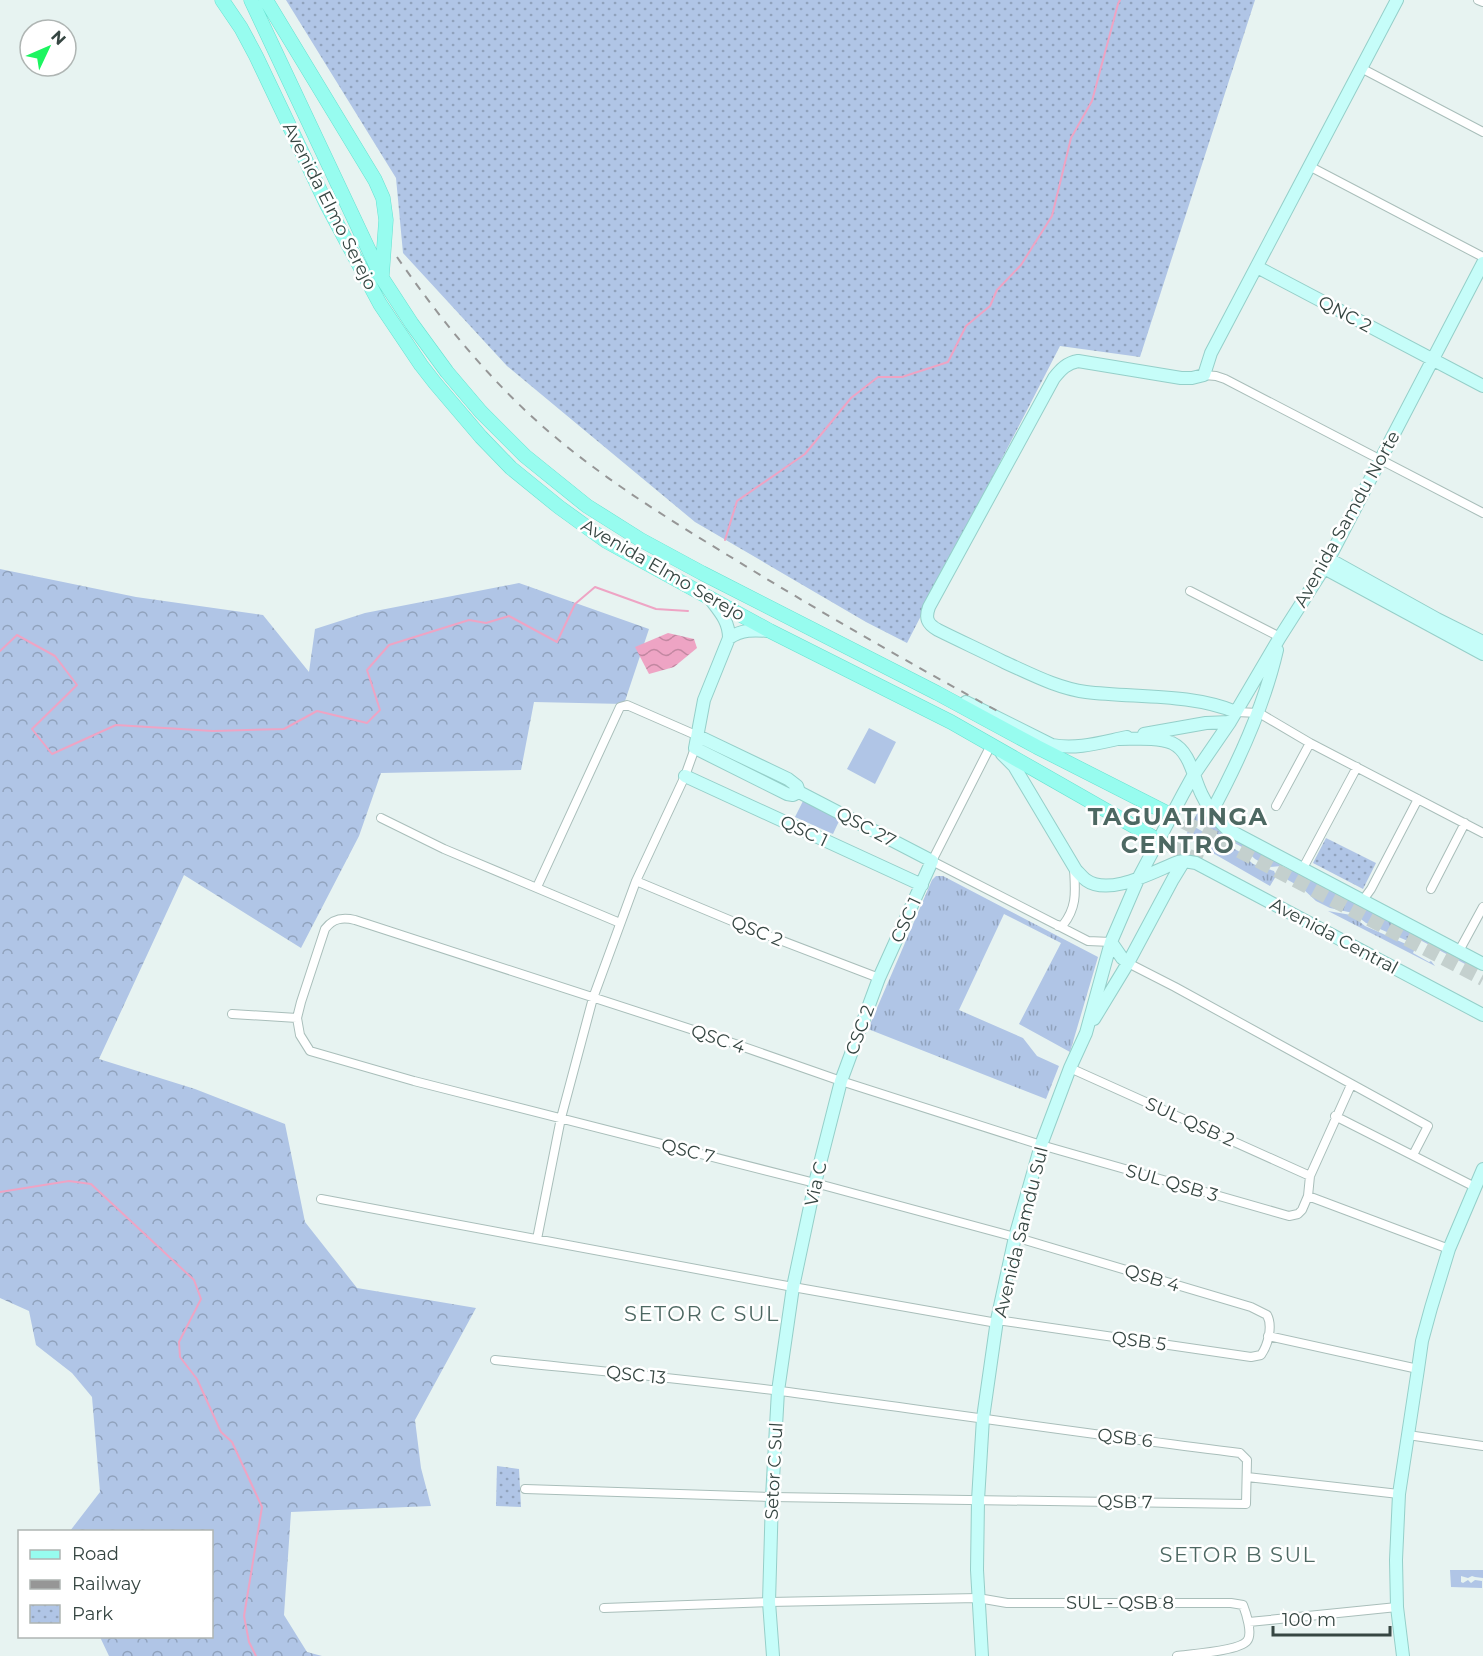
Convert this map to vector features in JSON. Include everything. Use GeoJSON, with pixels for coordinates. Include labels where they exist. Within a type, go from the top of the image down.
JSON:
{"type":"FeatureCollection","features":[{"type":"Feature","properties":{"kind":"main road","name":"Avenida Elmo Serejo"},"geometry":{"type":"LineString","coordinates":[[222,0],[256,56],[327,205],[380,304],[435,383],[511,468],[606,541],[770,631],[951,722],[1151,836]]}},
{"type":"Feature","properties":{"kind":"main road","name":"Avenida Elmo Serejo"},"geometry":{"type":"LineString","coordinates":[[251,0],[382,278],[447,372],[481,412],[525,456],[587,506],[641,540],[1165,812]]}},
{"type":"Feature","properties":{"kind":"main road"},"geometry":{"type":"LineString","coordinates":[[266,0],[375,180],[383,198],[386,220],[382,278]]}},
{"type":"Feature","properties":{"kind":"main road"},"geometry":{"type":"LineString","coordinates":[[1233,717],[1223,707],[1185,700],[1086,692],[1061,687],[1035,677],[932,626],[926,615],[1060,370],[1071,362],[1078,361],[1181,378],[1204,375],[1211,353],[1397,0]]}},
{"type":"Feature","properties":{"kind":"main road","name":"Avenida Samdu Norte"},"geometry":{"type":"LineString","coordinates":[[1164,830],[1193,776],[1233,717],[1280,637],[1327,564],[1483,263]]}},
{"type":"Feature","properties":{"kind":"main road","name":"QNC 2"},"geometry":{"type":"LineString","coordinates":[[1257,267],[1483,387]]}},
{"type":"Feature","properties":{"kind":"main road"},"geometry":{"type":"LineString","coordinates":[[1327,564],[1363,588],[1435,623],[1483,642]]}},
{"type":"Feature","properties":{"kind":"main road"},"geometry":{"type":"LineString","coordinates":[[697,742],[704,700],[729,638],[727,622],[710,599]]}},
{"type":"Feature","properties":{"kind":"main road"},"geometry":{"type":"LineString","coordinates":[[1435,623],[1483,654]]}},
{"type":"Feature","properties":{"kind":"main road"},"geometry":{"type":"LineString","coordinates":[[729,638],[741,631],[770,631]]}},
{"type":"Feature","properties":{"kind":"main road"},"geometry":{"type":"LineString","coordinates":[[1211,813],[1259,713],[1271,677],[1280,637]]}},
{"type":"Feature","properties":{"kind":"main road"},"geometry":{"type":"LineString","coordinates":[[937,693],[956,697],[1052,744],[1063,747],[1077,747],[1233,717]]}},
{"type":"Feature","properties":{"kind":"main road"},"geometry":{"type":"LineString","coordinates":[[1120,739],[1160,740],[1172,743],[1189,759],[1193,776],[1211,813],[1227,829],[1483,964]]}},
{"type":"Feature","properties":{"kind":"main road","name":"QSC 27"},"geometry":{"type":"LineString","coordinates":[[697,742],[788,779],[793,782],[799,792],[932,861]]}},
{"type":"Feature","properties":{"kind":"main road"},"geometry":{"type":"LineString","coordinates":[[991,744],[1014,766],[1074,867],[1087,881],[1101,885],[1122,885],[1184,861]]}},
{"type":"Feature","properties":{"kind":"main road","name":"QSC 1"},"geometry":{"type":"LineString","coordinates":[[685,776],[922,885]]}},
{"type":"Feature","properties":{"kind":"main road","name":"Avenida Samdu Sul"},"geometry":{"type":"LineString","coordinates":[[982,1656],[978,1598],[978,1500],[983,1418],[997,1321],[1015,1237],[1041,1145],[1086,1033],[1111,942],[1139,877],[1164,830]]}},
{"type":"Feature","properties":{"kind":"main road","name":"CSC 1"},"geometry":{"type":"LineString","coordinates":[[879,978],[932,861]]}},
{"type":"Feature","properties":{"kind":"main road"},"geometry":{"type":"LineString","coordinates":[[1086,1033],[1128,963],[1184,861]]}},
{"type":"Feature","properties":{"kind":"main road","name":"Avenida Central"},"geometry":{"type":"LineString","coordinates":[[1184,861],[1203,866],[1483,1016]]}},
{"type":"Feature","properties":{"kind":"main road"},"geometry":{"type":"LineString","coordinates":[[1111,942],[1128,963]]}},
{"type":"Feature","properties":{"kind":"main road","name":"CSC 2"},"geometry":{"type":"LineString","coordinates":[[841,1081],[879,978]]}},
{"type":"Feature","properties":{"kind":"main road","name":"Via C"},"geometry":{"type":"LineString","coordinates":[[793,1287],[815,1183],[841,1081]]}},
{"type":"Feature","properties":{"kind":"main road"},"geometry":{"type":"LineString","coordinates":[[1403,1656],[1397,1607],[1396,1560],[1399,1494],[1418,1369],[1428,1319],[1449,1249],[1483,1169]]}},
{"type":"Feature","properties":{"kind":"main road","name":"Setor C Sul"},"geometry":{"type":"LineString","coordinates":[[773,1656],[769,1602],[772,1497],[778,1391],[793,1287]]}},
{"type":"Feature","properties":{"kind":"street"},"geometry":{"type":"LineString","coordinates":[[1478,0],[1483,2]]}},
{"type":"Feature","properties":{"kind":"street"},"geometry":{"type":"LineString","coordinates":[[1361,68],[1483,132]]}},
{"type":"Feature","properties":{"kind":"street"},"geometry":{"type":"LineString","coordinates":[[1309,166],[1483,257]]}},
{"type":"Feature","properties":{"kind":"street"},"geometry":{"type":"LineString","coordinates":[[1204,375],[1225,379],[1483,513]]}},
{"type":"Feature","properties":{"kind":"street"},"geometry":{"type":"LineString","coordinates":[[1190,591],[1280,637]]}},
{"type":"Feature","properties":{"kind":"street"},"geometry":{"type":"LineString","coordinates":[[537,887],[620,707],[627,705],[697,742],[685,776],[636,881],[593,998],[561,1118],[537,1239]]}},
{"type":"Feature","properties":{"kind":"street"},"geometry":{"type":"LineString","coordinates":[[1233,717],[1259,713],[1310,743],[1483,833]]}},
{"type":"Feature","properties":{"kind":"street"},"geometry":{"type":"LineString","coordinates":[[1276,806],[1310,743]]}},
{"type":"Feature","properties":{"kind":"street"},"geometry":{"type":"LineString","coordinates":[[991,744],[932,861],[1088,941],[1111,942]]}},
{"type":"Feature","properties":{"kind":"street"},"geometry":{"type":"LineString","coordinates":[[1303,868],[1357,767]]}},
{"type":"Feature","properties":{"kind":"street"},"geometry":{"type":"LineString","coordinates":[[1363,900],[1418,799]]}},
{"type":"Feature","properties":{"kind":"street"},"geometry":{"type":"LineString","coordinates":[[381,818],[444,849],[620,923]]}},
{"type":"Feature","properties":{"kind":"street"},"geometry":{"type":"LineString","coordinates":[[1431,889],[1465,823]]}},
{"type":"Feature","properties":{"kind":"street"},"geometry":{"type":"LineString","coordinates":[[1058,926],[1063,926],[1065,923],[1076,898],[1074,867]]}},
{"type":"Feature","properties":{"kind":"street","name":"QSC 2"},"geometry":{"type":"LineString","coordinates":[[636,881],[879,978]]}},
{"type":"Feature","properties":{"kind":"street"},"geometry":{"type":"LineString","coordinates":[[1459,951],[1483,907]]}},
{"type":"Feature","properties":{"kind":"street","name":"QSC 4"},"geometry":{"type":"LineString","coordinates":[[297,1018],[325,929],[330,923],[346,918],[1041,1145]]}},
{"type":"Feature","properties":{"kind":"street"},"geometry":{"type":"LineString","coordinates":[[1128,963],[1428,1126],[1413,1155]]}},
{"type":"Feature","properties":{"kind":"street"},"geometry":{"type":"LineString","coordinates":[[232,1014],[297,1018]]}},
{"type":"Feature","properties":{"kind":"street","name":"QSC 7"},"geometry":{"type":"LineString","coordinates":[[297,1018],[300,1035],[310,1050],[414,1081],[815,1183],[1015,1237]]}},
{"type":"Feature","properties":{"kind":"street","name":"SUL QSB 2"},"geometry":{"type":"LineString","coordinates":[[1070,1068],[1310,1176]]}},
{"type":"Feature","properties":{"kind":"street"},"geometry":{"type":"LineString","coordinates":[[1350,1085],[1310,1176],[1308,1196],[1449,1249]]}},
{"type":"Feature","properties":{"kind":"street"},"geometry":{"type":"LineString","coordinates":[[1335,1116],[1475,1187]]}},
{"type":"Feature","properties":{"kind":"street","name":"SUL QSB 3"},"geometry":{"type":"LineString","coordinates":[[1041,1145],[1289,1216],[1298,1214],[1302,1210],[1308,1196]]}},
{"type":"Feature","properties":{"kind":"street"},"geometry":{"type":"LineString","coordinates":[[321,1199],[793,1287],[997,1321]]}},
{"type":"Feature","properties":{"kind":"street","name":"QSB 4"},"geometry":{"type":"LineString","coordinates":[[1015,1237],[1262,1312],[1269,1319],[1268,1336]]}},
{"type":"Feature","properties":{"kind":"street","name":"QSB 5"},"geometry":{"type":"LineString","coordinates":[[997,1321],[1251,1357],[1261,1355],[1268,1336]]}},
{"type":"Feature","properties":{"kind":"street"},"geometry":{"type":"LineString","coordinates":[[1268,1336],[1418,1369]]}},
{"type":"Feature","properties":{"kind":"street","name":"QSC 13"},"geometry":{"type":"LineString","coordinates":[[495,1360],[778,1391],[983,1418]]}},
{"type":"Feature","properties":{"kind":"street","name":"QSB 6"},"geometry":{"type":"LineString","coordinates":[[983,1418],[1240,1453],[1247,1460],[1247,1477]]}},
{"type":"Feature","properties":{"kind":"street"},"geometry":{"type":"LineString","coordinates":[[1408,1435],[1483,1446]]}},
{"type":"Feature","properties":{"kind":"street"},"geometry":{"type":"LineString","coordinates":[[1247,1477],[1399,1494]]}},
{"type":"Feature","properties":{"kind":"street","name":"QSB 7"},"geometry":{"type":"LineString","coordinates":[[978,1500],[1246,1504],[1247,1477]]}},
{"type":"Feature","properties":{"kind":"street"},"geometry":{"type":"LineString","coordinates":[[525,1489],[772,1497],[978,1500]]}},
{"type":"Feature","properties":{"kind":"street"},"geometry":{"type":"LineString","coordinates":[[604,1608],[978,1598]]}},
{"type":"Feature","properties":{"kind":"street","name":"SUL - QSB 8"},"geometry":{"type":"LineString","coordinates":[[978,1598],[1007,1602],[1238,1603],[1243,1605],[1249,1622]]}},
{"type":"Feature","properties":{"kind":"street"},"geometry":{"type":"LineString","coordinates":[[1177,1656],[1237,1647],[1248,1641],[1249,1622],[1397,1607]]}},
{"type":"Feature","properties":{"kind":"green space"},"geometry":{"type":"Polygon","coordinates":[[[286,0],[1255,0],[1140,357],[1060,346],[907,643],[866,622],[695,522],[507,366],[403,253],[396,178],[286,0]]]}},
{"type":"Feature","properties":{"kind":"green space"},"geometry":{"type":"Polygon","coordinates":[[[0,569],[136,597],[263,615],[309,672],[315,629],[365,613],[519,583],[649,629],[624,704],[534,702],[521,770],[381,773],[359,836],[301,948],[184,875],[99,1059],[195,1089],[285,1124],[305,1222],[357,1288],[476,1308],[415,1420],[421,1468],[431,1506],[291,1512],[284,1615],[307,1652],[322,1656],[109,1656],[100,1638],[213,1638],[213,1530],[71,1530],[100,1492],[92,1397],[72,1373],[36,1345],[29,1311],[0,1298],[0,569]]]}},
{"type":"Feature","properties":{"kind":"green space"},"geometry":{"type":"Polygon","coordinates":[[[869,728],[896,742],[875,784],[847,769],[869,728]]]}},
{"type":"Feature","properties":{"kind":"green space"},"geometry":{"type":"Polygon","coordinates":[[[803,801],[840,819],[833,834],[795,817],[803,801]]]}},
{"type":"Feature","properties":{"kind":"green space"},"geometry":{"type":"Polygon","coordinates":[[[1201,806],[1210,822],[1222,832],[1283,864],[1282,866],[1269,867],[1255,859],[1242,847],[1193,821],[1201,806]]]}},
{"type":"Feature","properties":{"kind":"green space"},"geometry":{"type":"Polygon","coordinates":[[[1191,825],[1240,852],[1253,864],[1274,871],[1276,876],[1270,886],[1185,837],[1191,825]]]}},
{"type":"Feature","properties":{"kind":"green space"},"geometry":{"type":"Polygon","coordinates":[[[1326,838],[1376,863],[1363,889],[1313,863],[1326,838]]]}},
{"type":"Feature","properties":{"kind":"green space"},"geometry":{"type":"Polygon","coordinates":[[[1291,868],[1468,963],[1467,965],[1420,940],[1417,945],[1366,923],[1353,913],[1330,908],[1316,901],[1286,878],[1291,868]]]}},
{"type":"Feature","properties":{"kind":"green space"},"geometry":{"type":"Polygon","coordinates":[[[936,876],[943,876],[1098,957],[1070,1052],[1019,1024],[1061,943],[1004,914],[959,1010],[1023,1038],[1037,1056],[1059,1066],[1046,1099],[868,1029],[932,880],[936,876]]]}},
{"type":"Feature","properties":{"kind":"green space"},"geometry":{"type":"Polygon","coordinates":[[[1328,911],[1351,915],[1365,926],[1415,948],[1413,953],[1431,961],[1435,966],[1328,911]]]}},
{"type":"Feature","properties":{"kind":"green space"},"geometry":{"type":"Polygon","coordinates":[[[497,1466],[519,1469],[521,1507],[496,1506],[497,1466]]]}},
{"type":"Feature","properties":{"kind":"green space"},"geometry":{"type":"Polygon","coordinates":[[[1450,1570],[1483,1570],[1483,1578],[1461,1576],[1463,1583],[1468,1580],[1471,1583],[1475,1580],[1482,1581],[1482,1588],[1451,1587],[1450,1570]]]}},
{"type":"Feature","properties":{"kind":"water"},"geometry":{"type":"Polygon","coordinates":[[[668,633],[694,639],[697,648],[674,667],[649,674],[635,647],[668,633]]]}},
{"type":"Feature","properties":{"kind":"waterway"},"geometry":{"type":"LineString","coordinates":[[725,540],[737,501],[805,454],[851,398],[878,377],[902,377],[948,362],[966,326],[990,306],[997,290],[1021,265],[1052,216],[1071,138],[1092,101],[1120,0]]}},
{"type":"Feature","properties":{"kind":"waterway"},"geometry":{"type":"LineString","coordinates":[[0,651],[17,635],[55,656],[77,685],[32,729],[52,754],[116,725],[213,731],[284,729],[317,711],[367,723],[380,710],[367,670],[389,645],[469,620],[486,623],[509,616],[557,642],[575,604],[595,587],[656,609],[688,611]]}},
{"type":"Feature","properties":{"kind":"waterway"},"geometry":{"type":"LineString","coordinates":[[0,1192],[69,1181],[91,1184],[194,1280],[201,1299],[179,1342],[180,1357],[197,1379],[221,1432],[232,1442],[262,1507],[244,1616],[249,1642],[256,1656]]}},
{"type":"Feature","properties":{"kind":"tunnel"},"geometry":{"type":"LineString","coordinates":[[1165,812],[1483,979]]}},
{"type":"Feature","properties":{"kind":"tunnel"},"geometry":{"type":"LineString","coordinates":[[1151,836],[1203,863]]}},
{"type":"Feature","properties":{"kind":"railway"},"geometry":{"type":"LineString","coordinates":[[397,257],[442,319],[492,377],[528,413],[601,473],[654,509],[800,599],[1001,713]]}},
{"type":"Feature","properties":{"kind":"district","name":"TAGUATINGA CENTRO"},"geometry":{"type":"Point","coordinates":[1178,831]}},
{"type":"Feature","properties":{"kind":"district","name":"SETOR C SUL"},"geometry":{"type":"Point","coordinates":[702,1314]}},
{"type":"Feature","properties":{"kind":"district","name":"SETOR B SUL"},"geometry":{"type":"Point","coordinates":[1238,1555]}}]}
